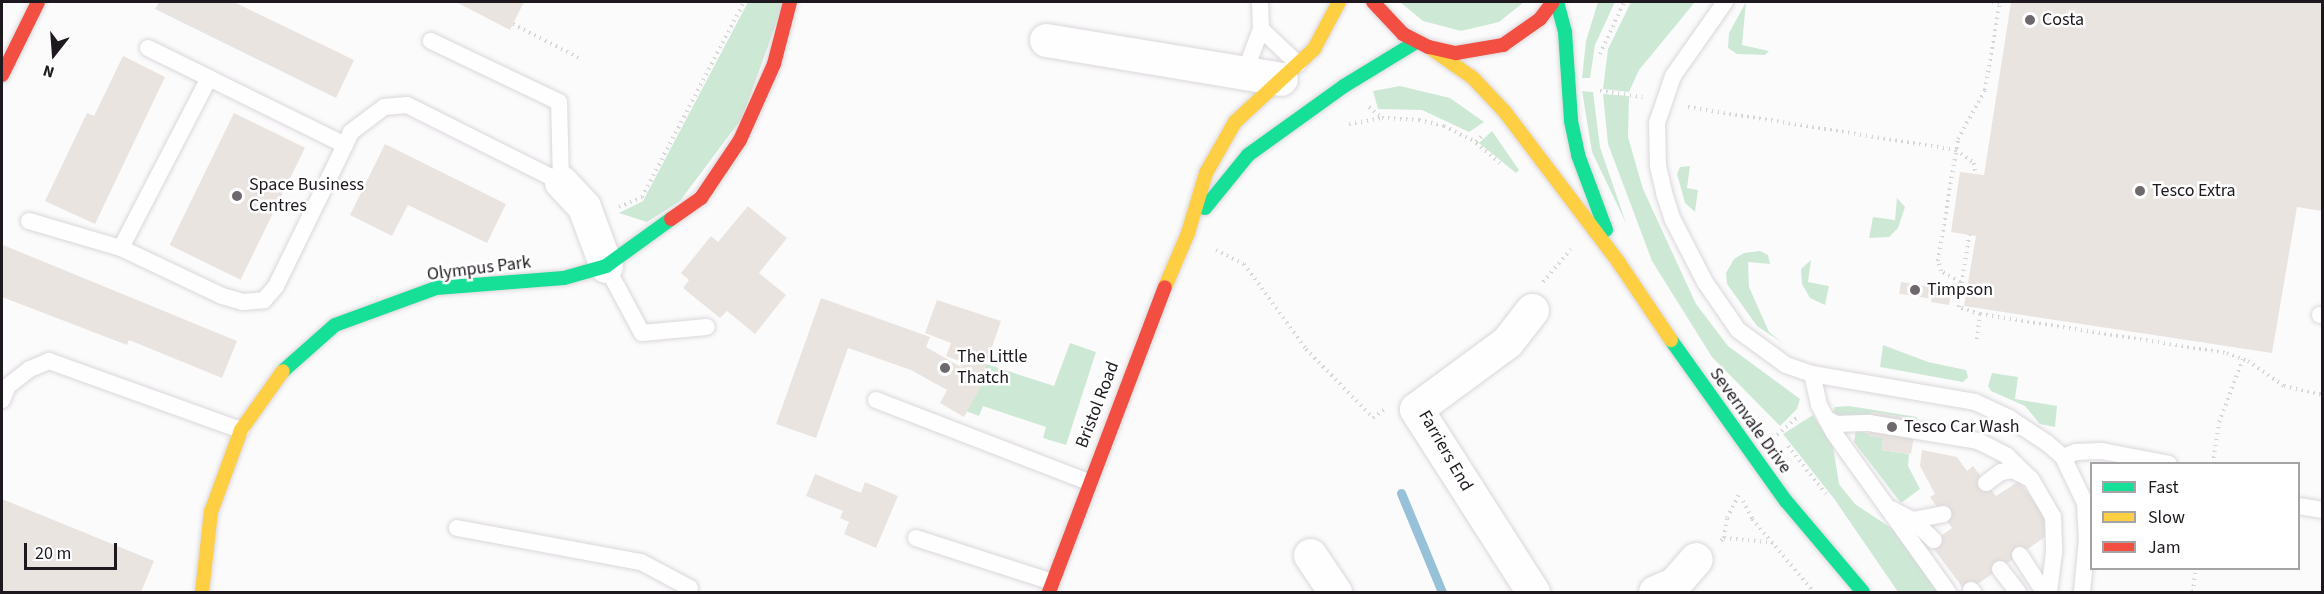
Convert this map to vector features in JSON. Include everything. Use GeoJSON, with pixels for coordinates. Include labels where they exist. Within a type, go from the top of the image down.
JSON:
{"type":"FeatureCollection","features":[{"type":"Feature","properties":{"kind":"main road"},"geometry":{"type":"LineString","coordinates":[[2,75],[38,2]]}},
{"type":"Feature","properties":{"kind":"main road","name":"Olympus Park"},"geometry":{"type":"LineString","coordinates":[[202,592],[211,512],[241,430],[282,372],[335,325],[436,288],[564,278],[606,266],[701,198],[745,129],[774,64],[790,2]]}},
{"type":"Feature","properties":{"kind":"main road","name":"Bristol Road"},"geometry":{"type":"LineString","coordinates":[[1051,587],[1088,482],[1188,233],[1206,173],[1227,133],[1314,50],[1339,2]]}},
{"type":"Feature","properties":{"kind":"main road","name":"Severnvale Drive"},"geometry":{"type":"LineString","coordinates":[[1373,2],[1383,16],[1473,78],[1505,112],[1618,263],[1719,411],[1786,501],[1863,592]]}},
{"type":"Feature","properties":{"kind":"main road"},"geometry":{"type":"LineString","coordinates":[[1422,44],[1470,53],[1503,45],[1528,30],[1555,2]]}},
{"type":"Feature","properties":{"kind":"main road","name":"Severnvale Drive"},"geometry":{"type":"LineString","coordinates":[[1555,2],[1565,32],[1571,121],[1578,155],[1618,263]]}},
{"type":"Feature","properties":{"kind":"main road","name":"Bristol Road"},"geometry":{"type":"LineString","coordinates":[[1188,233],[1248,155],[1344,86],[1422,44]]}},
{"type":"Feature","properties":{"kind":"street"},"geometry":{"type":"LineString","coordinates":[[1046,40],[1244,74],[1289,72]]}},
{"type":"Feature","properties":{"kind":"street"},"geometry":{"type":"LineString","coordinates":[[561,182],[584,207],[606,266]]}},
{"type":"Feature","properties":{"kind":"street","name":"Farriers End"},"geometry":{"type":"LineString","coordinates":[[1532,310],[1507,342],[1416,409],[1533,592]]}},
{"type":"Feature","properties":{"kind":"street"},"geometry":{"type":"LineString","coordinates":[[1311,555],[1335,592]]}},
{"type":"Feature","properties":{"kind":"street"},"geometry":{"type":"LineString","coordinates":[[1655,592],[1674,584],[1696,559]]}},
{"type":"Feature","properties":{"kind":"lane"},"geometry":{"type":"LineString","coordinates":[[1244,74],[1260,29],[1260,2]]}},
{"type":"Feature","properties":{"kind":"lane"},"geometry":{"type":"LineString","coordinates":[[1725,2],[1673,76],[1662,101],[1656,144],[1664,192],[1673,220],[1705,282],[1722,310],[1752,344],[1786,365],[1812,374],[1975,402],[2026,428],[2063,457],[2085,503],[2086,558],[2082,592]]}},
{"type":"Feature","properties":{"kind":"lane"},"geometry":{"type":"LineString","coordinates":[[1260,29],[1289,72]]}},
{"type":"Feature","properties":{"kind":"lane"},"geometry":{"type":"LineString","coordinates":[[29,221],[121,248],[222,296],[243,302],[264,300],[276,286],[345,145],[363,120],[384,107],[407,105],[561,182],[559,102],[431,40]]}},
{"type":"Feature","properties":{"kind":"lane"},"geometry":{"type":"LineString","coordinates":[[148,48],[345,145]]}},
{"type":"Feature","properties":{"kind":"lane"},"geometry":{"type":"LineString","coordinates":[[121,248],[209,78]]}},
{"type":"Feature","properties":{"kind":"lane"},"geometry":{"type":"LineString","coordinates":[[606,266],[642,333],[707,327]]}},
{"type":"Feature","properties":{"kind":"lane"},"geometry":{"type":"LineString","coordinates":[[2,400],[8,386],[30,369],[50,361],[241,430]]}},
{"type":"Feature","properties":{"kind":"lane"},"geometry":{"type":"LineString","coordinates":[[1812,374],[1826,419],[1948,592]]}},
{"type":"Feature","properties":{"kind":"lane"},"geometry":{"type":"LineString","coordinates":[[876,400],[1088,482]]}},
{"type":"Feature","properties":{"kind":"lane"},"geometry":{"type":"LineString","coordinates":[[1826,419],[1836,424],[1869,423],[1978,441],[2000,452],[2031,479],[2053,518],[2054,552],[2049,592]]}},
{"type":"Feature","properties":{"kind":"lane"},"geometry":{"type":"LineString","coordinates":[[2063,457],[2076,452],[2103,451],[2159,462]]}},
{"type":"Feature","properties":{"kind":"lane"},"geometry":{"type":"LineString","coordinates":[[2011,485],[2003,477],[1990,480],[2013,470],[2031,479]]}},
{"type":"Feature","properties":{"kind":"lane"},"geometry":{"type":"LineString","coordinates":[[1886,504],[1913,520],[1935,540]]}},
{"type":"Feature","properties":{"kind":"lane"},"geometry":{"type":"LineString","coordinates":[[2300,506],[2322,510]]}},
{"type":"Feature","properties":{"kind":"lane"},"geometry":{"type":"LineString","coordinates":[[1913,520],[1943,514]]}},
{"type":"Feature","properties":{"kind":"lane"},"geometry":{"type":"LineString","coordinates":[[457,528],[641,562],[690,588],[689,592]]}},
{"type":"Feature","properties":{"kind":"lane"},"geometry":{"type":"LineString","coordinates":[[2047,535],[2054,552]]}},
{"type":"Feature","properties":{"kind":"lane"},"geometry":{"type":"LineString","coordinates":[[916,538],[1051,587]]}},
{"type":"Feature","properties":{"kind":"lane"},"geometry":{"type":"LineString","coordinates":[[2020,555],[2044,592]]}},
{"type":"Feature","properties":{"kind":"lane"},"geometry":{"type":"LineString","coordinates":[[2000,569],[2018,592]]}},
{"type":"Feature","properties":{"kind":"path"},"geometry":{"type":"LineString","coordinates":[[589,221],[642,197],[744,2]]}},
{"type":"Feature","properties":{"kind":"path"},"geometry":{"type":"LineString","coordinates":[[1598,60],[1607,31],[1624,2]]}},
{"type":"Feature","properties":{"kind":"path"},"geometry":{"type":"LineString","coordinates":[[1961,287],[1953,276],[1941,271],[1938,261],[1956,150],[1962,129],[1976,113],[1985,90],[2000,2],[1992,2]]}},
{"type":"Feature","properties":{"kind":"path"},"geometry":{"type":"LineString","coordinates":[[513,24],[581,59]]}},
{"type":"Feature","properties":{"kind":"path"},"geometry":{"type":"LineString","coordinates":[[1599,91],[1956,150],[1974,163],[1976,174]]}},
{"type":"Feature","properties":{"kind":"path"},"geometry":{"type":"LineString","coordinates":[[1343,125],[1382,118],[1419,120],[1444,126],[1476,142],[1505,112]]}},
{"type":"Feature","properties":{"kind":"path"},"geometry":{"type":"LineString","coordinates":[[1188,233],[1244,264],[1306,350],[1373,418],[1388,407]]}},
{"type":"Feature","properties":{"kind":"path"},"geometry":{"type":"LineString","coordinates":[[1969,235],[1959,307],[1980,314],[2227,353],[2243,359],[2284,386],[2322,395]]}},
{"type":"Feature","properties":{"kind":"path"},"geometry":{"type":"LineString","coordinates":[[1532,310],[1539,287],[1573,246]]}},
{"type":"Feature","properties":{"kind":"path"},"geometry":{"type":"LineString","coordinates":[[1953,276],[1964,269]]}},
{"type":"Feature","properties":{"kind":"path"},"geometry":{"type":"LineString","coordinates":[[1977,339],[1980,314]]}},
{"type":"Feature","properties":{"kind":"path"},"geometry":{"type":"LineString","coordinates":[[2213,462],[2219,422],[2243,359]]}},
{"type":"Feature","properties":{"kind":"path"},"geometry":{"type":"LineString","coordinates":[[1724,538],[1727,518],[1739,494]]}},
{"type":"Feature","properties":{"kind":"path"},"geometry":{"type":"LineString","coordinates":[[1696,559],[1724,538],[1776,543]]}},
{"type":"Feature","properties":{"kind":"path"},"geometry":{"type":"LineString","coordinates":[[2193,592],[2196,570]]}},
{"type":"Feature","properties":{"kind":"green space"},"geometry":{"type":"Polygon","coordinates":[[[748,2],[784,2],[742,118],[680,201],[647,222],[619,213],[643,201],[748,2]]]}},
{"type":"Feature","properties":{"kind":"green space"},"geometry":{"type":"Polygon","coordinates":[[[1400,2],[1524,2],[1499,22],[1461,31],[1423,21],[1400,2]]]}},
{"type":"Feature","properties":{"kind":"green space"},"geometry":{"type":"Polygon","coordinates":[[[1598,2],[1615,2],[1595,45],[1590,78],[1582,78],[1586,41],[1598,2]]]}},
{"type":"Feature","properties":{"kind":"green space"},"geometry":{"type":"Polygon","coordinates":[[[1631,2],[1695,2],[1639,70],[1629,92],[1603,89],[1608,49],[1631,2]]]}},
{"type":"Feature","properties":{"kind":"green space"},"geometry":{"type":"Polygon","coordinates":[[[1746,2],[1742,45],[1769,51],[1765,55],[1737,54],[1728,48],[1729,33],[1746,2]]]}},
{"type":"Feature","properties":{"kind":"green space"},"geometry":{"type":"Polygon","coordinates":[[[1400,86],[1450,98],[1484,122],[1469,132],[1422,110],[1378,109],[1373,91],[1400,86]]]}},
{"type":"Feature","properties":{"kind":"green space"},"geometry":{"type":"Polygon","coordinates":[[[1582,91],[1593,92],[1600,147],[1626,223],[1592,152],[1582,91]]]}},
{"type":"Feature","properties":{"kind":"green space"},"geometry":{"type":"Polygon","coordinates":[[[1603,94],[1629,96],[1628,137],[1643,189],[1696,304],[1728,346],[1800,399],[1797,409],[1780,426],[1712,357],[1652,261],[1608,144],[1603,94]]]}},
{"type":"Feature","properties":{"kind":"green space"},"geometry":{"type":"Polygon","coordinates":[[[1492,131],[1519,170],[1516,173],[1479,143],[1492,131]]]}},
{"type":"Feature","properties":{"kind":"green space"},"geometry":{"type":"Polygon","coordinates":[[[1690,166],[1687,188],[1698,190],[1695,212],[1685,203],[1677,174],[1680,167],[1690,166]]]}},
{"type":"Feature","properties":{"kind":"green space"},"geometry":{"type":"Polygon","coordinates":[[[1897,198],[1905,207],[1898,228],[1889,237],[1869,238],[1873,217],[1895,220],[1897,198]]]}},
{"type":"Feature","properties":{"kind":"green space"},"geometry":{"type":"Polygon","coordinates":[[[1760,251],[1768,255],[1770,264],[1748,262],[1749,287],[1769,332],[1784,344],[1757,326],[1727,284],[1726,273],[1734,259],[1744,253],[1760,251]]]}},
{"type":"Feature","properties":{"kind":"green space"},"geometry":{"type":"Polygon","coordinates":[[[1811,260],[1808,282],[1829,286],[1825,305],[1810,298],[1802,284],[1801,269],[1811,260]]]}},
{"type":"Feature","properties":{"kind":"green space"},"geometry":{"type":"Polygon","coordinates":[[[1070,343],[1096,352],[1066,445],[1043,438],[1046,427],[983,406],[979,416],[966,411],[988,373],[984,370],[986,364],[1054,386],[1070,343]]]}},
{"type":"Feature","properties":{"kind":"green space"},"geometry":{"type":"Polygon","coordinates":[[[1883,345],[1928,362],[1966,370],[1968,377],[1963,382],[1880,367],[1883,345]]]}},
{"type":"Feature","properties":{"kind":"green space"},"geometry":{"type":"Polygon","coordinates":[[[1992,373],[2018,377],[2015,399],[2057,406],[2055,427],[2040,424],[2025,406],[1991,391],[1988,386],[1992,373]]]}},
{"type":"Feature","properties":{"kind":"green space"},"geometry":{"type":"Polygon","coordinates":[[[1849,406],[1917,417],[1917,419],[1871,412],[1870,417],[1840,416],[1833,412],[1835,407],[1849,406]]]}},
{"type":"Feature","properties":{"kind":"green space"},"geometry":{"type":"Polygon","coordinates":[[[1813,415],[1833,446],[1839,484],[1855,504],[1894,530],[1937,592],[1898,592],[1835,500],[1783,434],[1813,415]]]}},
{"type":"Feature","properties":{"kind":"green space"},"geometry":{"type":"Polygon","coordinates":[[[1856,430],[1883,438],[1882,450],[1909,454],[1908,466],[1920,489],[1901,503],[1854,442],[1856,430]]]}},
{"type":"Feature","properties":{"kind":"building"},"geometry":{"type":"Polygon","coordinates":[[[159,2],[234,2],[354,60],[336,98],[155,9],[159,2]]]}},
{"type":"Feature","properties":{"kind":"building"},"geometry":{"type":"Polygon","coordinates":[[[456,2],[524,2],[510,30],[456,2]]]}},
{"type":"Feature","properties":{"kind":"building","name":"Tesco Extra"},"geometry":{"type":"Polygon","coordinates":[[[2011,2],[2322,2],[2322,211],[2297,207],[2272,353],[1964,306],[1976,236],[1951,232],[1960,172],[1984,175],[2011,2]]]}},
{"type":"Feature","properties":{"kind":"building"},"geometry":{"type":"Polygon","coordinates":[[[123,56],[165,77],[95,224],[45,201],[87,113],[94,116],[123,56]]]}},
{"type":"Feature","properties":{"kind":"building","name":"Space Business Centres"},"geometry":{"type":"Polygon","coordinates":[[[234,113],[305,148],[241,280],[170,245],[234,113]]]}},
{"type":"Feature","properties":{"kind":"building","name":"Space Business Centres"},"geometry":{"type":"Polygon","coordinates":[[[385,144],[506,204],[487,243],[408,205],[392,236],[350,215],[385,144]]]}},
{"type":"Feature","properties":{"kind":"building"},"geometry":{"type":"Polygon","coordinates":[[[748,206],[787,238],[759,273],[786,295],[755,334],[727,311],[720,318],[683,288],[689,280],[681,273],[711,236],[718,242],[748,206]]]}},
{"type":"Feature","properties":{"kind":"building"},"geometry":{"type":"Polygon","coordinates":[[[3,245],[237,341],[222,378],[129,340],[127,345],[2,297],[3,245]]]}},
{"type":"Feature","properties":{"kind":"building","name":"Timpson"},"geometry":{"type":"Polygon","coordinates":[[[1901,282],[1931,287],[1929,299],[1899,294],[1901,282]]]}},
{"type":"Feature","properties":{"kind":"building"},"geometry":{"type":"Polygon","coordinates":[[[1934,282],[1952,288],[1949,305],[1931,302],[1934,282]]]}},
{"type":"Feature","properties":{"kind":"building","name":"The Little Thatch"},"geometry":{"type":"Polygon","coordinates":[[[821,298],[930,337],[926,347],[961,367],[962,362],[946,356],[951,343],[925,333],[937,300],[1001,321],[984,370],[988,373],[964,417],[940,403],[947,390],[911,370],[848,348],[816,438],[776,424],[821,298]]]}},
{"type":"Feature","properties":{"kind":"building","name":"Tesco Car Wash"},"geometry":{"type":"Polygon","coordinates":[[[1871,412],[1917,419],[1911,454],[1881,450],[1883,438],[1868,436],[1871,412]]]}},
{"type":"Feature","properties":{"kind":"building"},"geometry":{"type":"Polygon","coordinates":[[[1922,450],[1957,457],[1967,471],[1973,466],[1996,496],[2019,481],[2055,530],[1966,592],[1930,544],[1952,528],[1930,497],[1935,494],[1920,466],[1922,450]]]}},
{"type":"Feature","properties":{"kind":"building"},"geometry":{"type":"Polygon","coordinates":[[[815,474],[861,493],[865,482],[898,496],[876,548],[844,534],[849,522],[840,518],[843,511],[806,496],[815,474]]]}},
{"type":"Feature","properties":{"kind":"building"},"geometry":{"type":"Polygon","coordinates":[[[2,499],[154,561],[141,592],[2,592],[2,499]]]}},
{"type":"Feature","properties":{"kind":"waterway"},"geometry":{"type":"LineString","coordinates":[[1401,493],[1442,592]]}},
{"type":"Feature","properties":{"kind":"traffic: fast"},"geometry":{"type":"LineString","coordinates":[[1557,2],[1565,32],[1571,121],[1578,155],[1606,230]]}},
{"type":"Feature","properties":{"kind":"traffic: fast"},"geometry":{"type":"LineString","coordinates":[[1205,208],[1248,155],[1344,86],[1416,42]]}},
{"type":"Feature","properties":{"kind":"traffic: fast"},"geometry":{"type":"LineString","coordinates":[[283,371],[335,325],[436,288],[564,278],[606,266],[671,219]]}},
{"type":"Feature","properties":{"kind":"traffic: fast"},"geometry":{"type":"LineString","coordinates":[[1671,340],[1786,501],[1863,592]]}},
{"type":"Feature","properties":{"kind":"traffic: slow"},"geometry":{"type":"LineString","coordinates":[[1165,287],[1188,233],[1206,173],[1235,122],[1314,49],[1339,2]]}},
{"type":"Feature","properties":{"kind":"traffic: slow"},"geometry":{"type":"LineString","coordinates":[[1429,47],[1473,78],[1505,112],[1619,263],[1671,340]]}},
{"type":"Feature","properties":{"kind":"traffic: slow"},"geometry":{"type":"LineString","coordinates":[[202,592],[211,512],[241,430],[283,371]]}},
{"type":"Feature","properties":{"kind":"traffic: jam"},"geometry":{"type":"LineString","coordinates":[[2,75],[38,2]]}},
{"type":"Feature","properties":{"kind":"traffic: jam"},"geometry":{"type":"LineString","coordinates":[[671,219],[701,198],[740,140],[774,64],[790,2]]}},
{"type":"Feature","properties":{"kind":"traffic: jam"},"geometry":{"type":"LineString","coordinates":[[1373,2],[1403,34],[1429,47],[1456,53],[1503,45],[1540,19],[1553,2]]}},
{"type":"Feature","properties":{"kind":"traffic: jam"},"geometry":{"type":"LineString","coordinates":[[1049,592],[1165,287]]}},
{"type":"Feature","properties":{"kind":"place","name":"Costa"},"geometry":{"type":"Point","coordinates":[2030,20]}},
{"type":"Feature","properties":{"kind":"place","name":"Tesco Extra"},"geometry":{"type":"Point","coordinates":[2140,191]}},
{"type":"Feature","properties":{"kind":"place","name":"Space Business Centres"},"geometry":{"type":"Point","coordinates":[237,196]}},
{"type":"Feature","properties":{"kind":"place","name":"Timpson"},"geometry":{"type":"Point","coordinates":[1915,290]}},
{"type":"Feature","properties":{"kind":"place","name":"The Little Thatch"},"geometry":{"type":"Point","coordinates":[945,368]}},
{"type":"Feature","properties":{"kind":"place","name":"Tesco Car Wash"},"geometry":{"type":"Point","coordinates":[1892,427]}}]}
